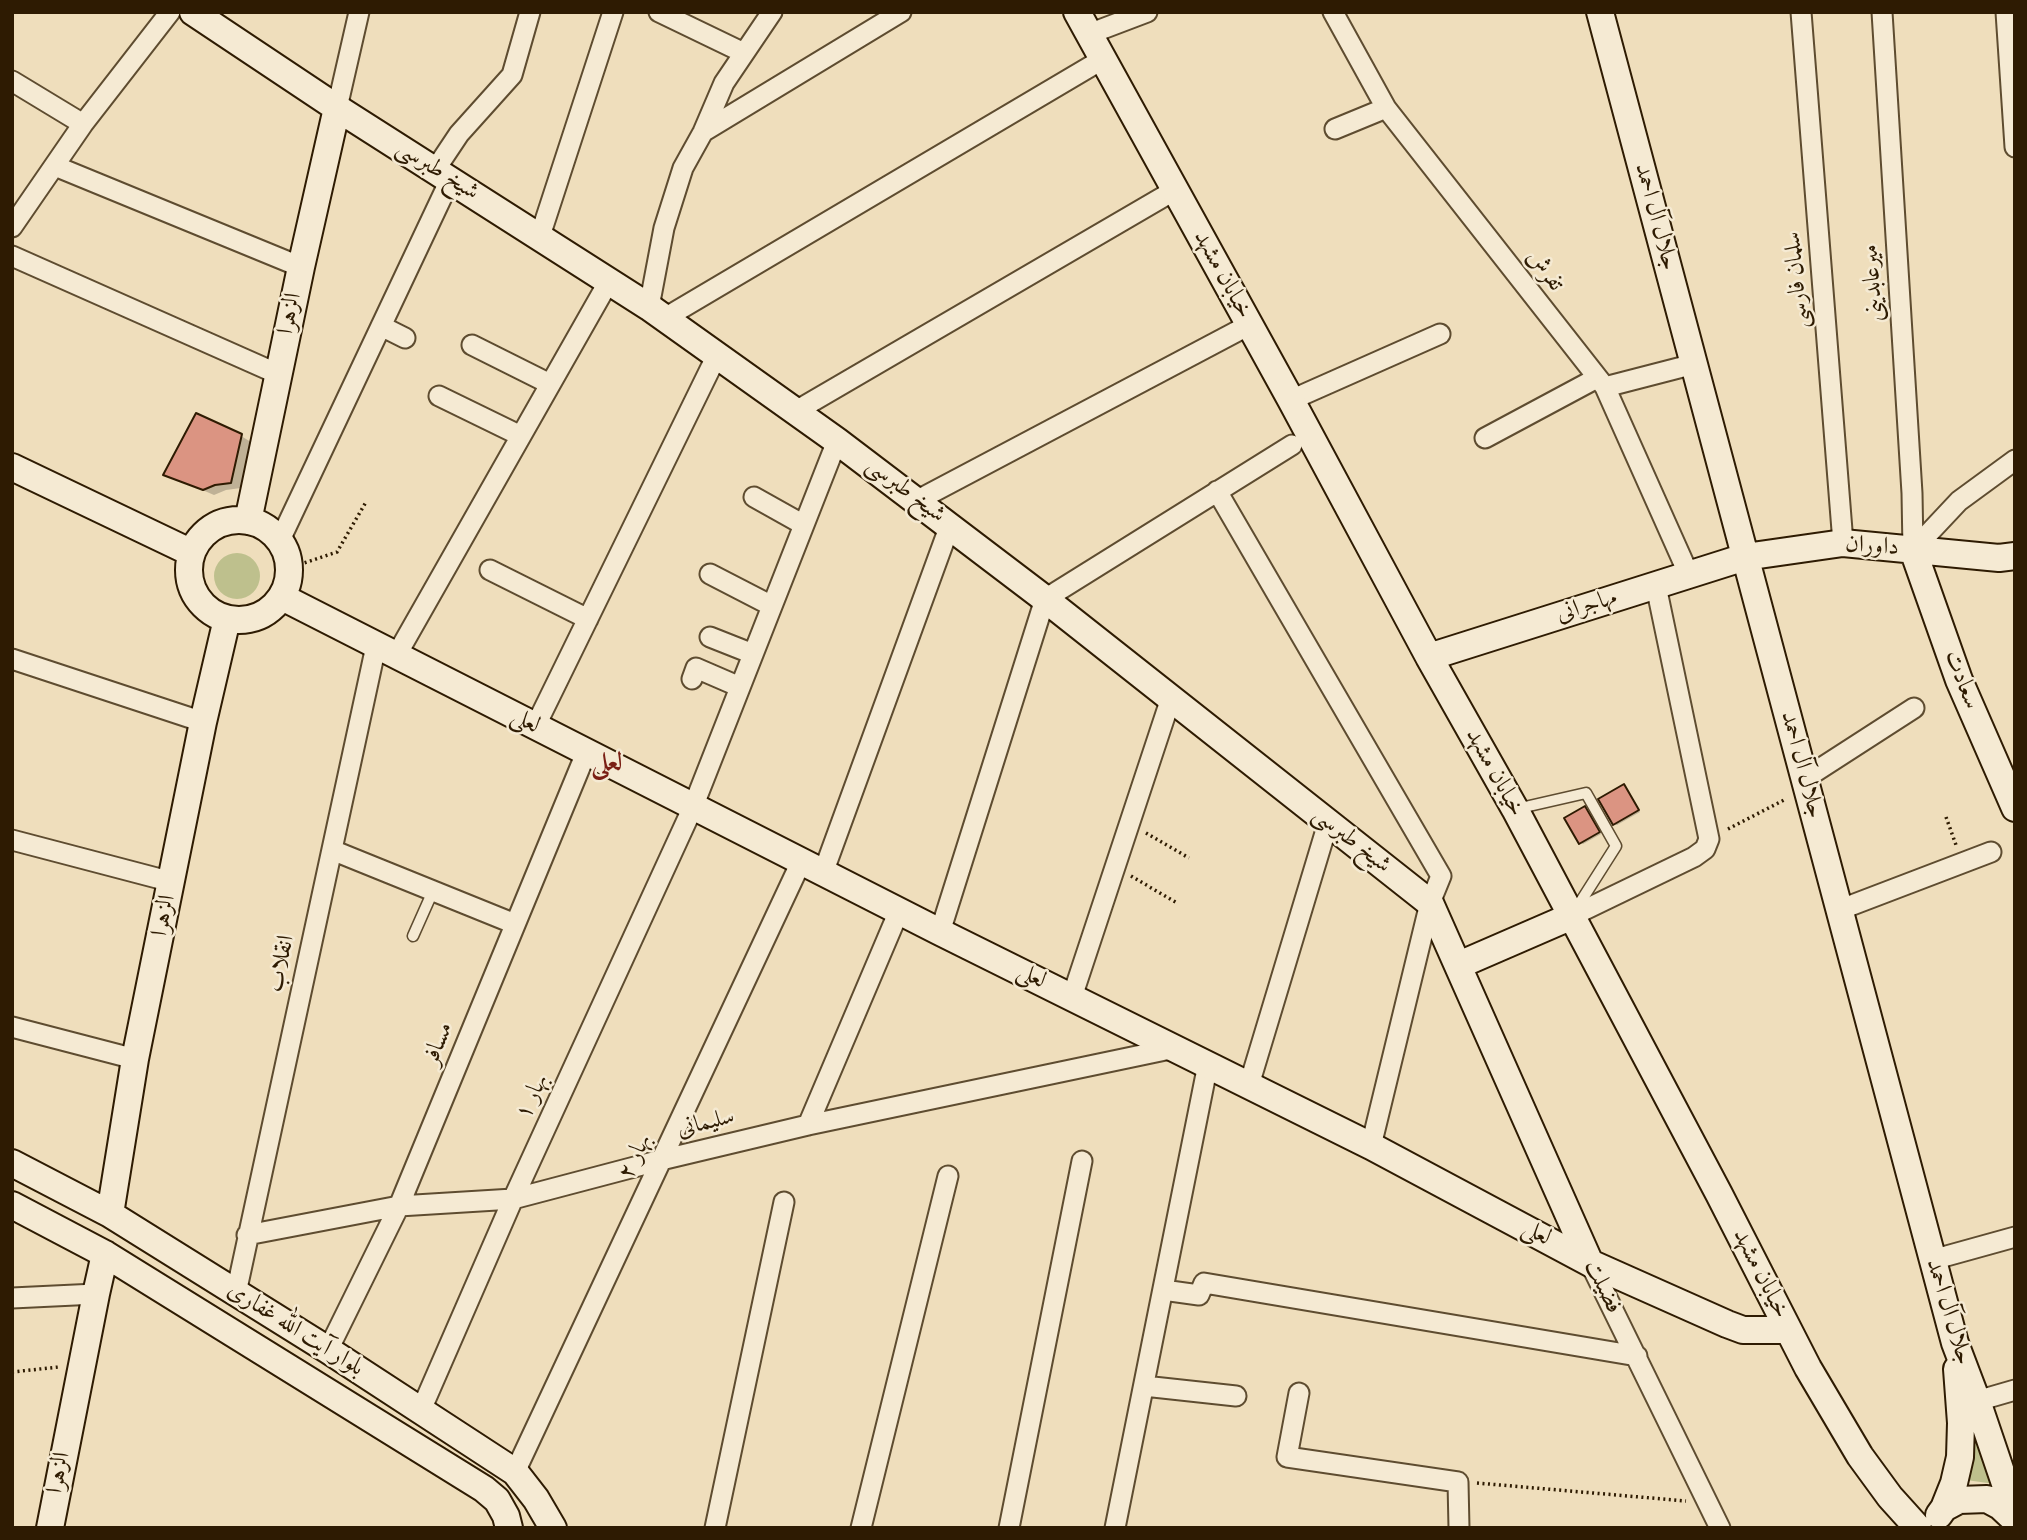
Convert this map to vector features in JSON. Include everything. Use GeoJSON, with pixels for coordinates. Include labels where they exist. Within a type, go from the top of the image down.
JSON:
{"type":"FeatureCollection","features":[{"type":"Feature","properties":{"kind":"street"},"geometry":{"type":"LineString","coordinates":[[12,227],[83,124],[170,12]]}},
{"type":"Feature","properties":{"kind":"street"},"geometry":{"type":"LineString","coordinates":[[337,108],[359,12]]}},
{"type":"Feature","properties":{"kind":"street"},"geometry":{"type":"LineString","coordinates":[[280,540],[381,326],[460,134],[512,75],[530,12]]}},
{"type":"Feature","properties":{"kind":"street"},"geometry":{"type":"LineString","coordinates":[[540,236],[613,12]]}},
{"type":"Feature","properties":{"kind":"street"},"geometry":{"type":"LineString","coordinates":[[659,12],[744,53]]}},
{"type":"Feature","properties":{"kind":"street"},"geometry":{"type":"LineString","coordinates":[[657,312],[664,228],[683,168],[703,132],[724,83],[772,12]]}},
{"type":"Feature","properties":{"kind":"street"},"geometry":{"type":"LineString","coordinates":[[703,132],[901,12]]}},
{"type":"Feature","properties":{"kind":"street"},"geometry":{"type":"LineString","coordinates":[[1083,23],[1147,12]]}},
{"type":"Feature","properties":{"kind":"street","name":"تفرش"},"geometry":{"type":"LineString","coordinates":[[1333,12],[1386,108],[1601,382],[1689,575]]}},
{"type":"Feature","properties":{"kind":"street","name":"جلال آل احمد"},"geometry":{"type":"LineString","coordinates":[[1600,12],[1955,1343],[2015,1513]]}},
{"type":"Feature","properties":{"kind":"street","name":"سلمان فارسی"},"geometry":{"type":"LineString","coordinates":[[1801,12],[1843,543]]}},
{"type":"Feature","properties":{"kind":"street","name":"میرعابدینی"},"geometry":{"type":"LineString","coordinates":[[1882,12],[1912,494],[1913,550]]}},
{"type":"Feature","properties":{"kind":"street"},"geometry":{"type":"LineString","coordinates":[[2006,12],[2015,147]]}},
{"type":"Feature","properties":{"kind":"street","name":"شیخ طبرسی"},"geometry":{"type":"LineString","coordinates":[[200,14],[337,108],[657,312],[918,500],[1430,904],[1459,965]]}},
{"type":"Feature","properties":{"kind":"street","name":"خیابان مشهد"},"geometry":{"type":"LineString","coordinates":[[1083,23],[1292,400],[1429,657],[1515,809],[1808,1368],[1860,1456],[1890,1497],[1918,1528]]}},
{"type":"Feature","properties":{"kind":"street"},"geometry":{"type":"LineString","coordinates":[[657,312],[1102,58]]}},
{"type":"Feature","properties":{"kind":"street"},"geometry":{"type":"LineString","coordinates":[[12,81],[83,124]]}},
{"type":"Feature","properties":{"kind":"street","name":"الزهرا"},"geometry":{"type":"LineString","coordinates":[[248,521],[337,108]]}},
{"type":"Feature","properties":{"kind":"street"},"geometry":{"type":"LineString","coordinates":[[1335,129],[1386,108]]}},
{"type":"Feature","properties":{"kind":"street"},"geometry":{"type":"LineString","coordinates":[[55,166],[301,267]]}},
{"type":"Feature","properties":{"kind":"street"},"geometry":{"type":"LineString","coordinates":[[796,411],[1175,190]]}},
{"type":"Feature","properties":{"kind":"street"},"geometry":{"type":"LineString","coordinates":[[12,256],[278,374]]}},
{"type":"Feature","properties":{"kind":"street","name":"انقلاب"},"geometry":{"type":"LineString","coordinates":[[236,1293],[332,850],[386,651],[521,436],[609,281]]}},
{"type":"Feature","properties":{"kind":"street"},"geometry":{"type":"LineString","coordinates":[[918,500],[1249,325]]}},
{"type":"Feature","properties":{"kind":"street"},"geometry":{"type":"LineString","coordinates":[[381,326],[405,338]]}},
{"type":"Feature","properties":{"kind":"street"},"geometry":{"type":"LineString","coordinates":[[1292,400],[1440,334]]}},
{"type":"Feature","properties":{"kind":"street"},"geometry":{"type":"LineString","coordinates":[[472,345],[551,384]]}},
{"type":"Feature","properties":{"kind":"street"},"geometry":{"type":"LineString","coordinates":[[535,727],[718,355]]}},
{"type":"Feature","properties":{"kind":"street"},"geometry":{"type":"LineString","coordinates":[[1485,438],[1601,382],[1694,364]]}},
{"type":"Feature","properties":{"kind":"street"},"geometry":{"type":"LineString","coordinates":[[439,396],[521,436]]}},
{"type":"Feature","properties":{"kind":"street","name":"بهار ۱"},"geometry":{"type":"LineString","coordinates":[[421,1410],[513,1199],[693,807],[838,441]]}},
{"type":"Feature","properties":{"kind":"street"},"geometry":{"type":"LineString","coordinates":[[940,932],[1045,599],[1292,445]]}},
{"type":"Feature","properties":{"kind":"street"},"geometry":{"type":"LineString","coordinates":[[1913,550],[1959,501],[2015,460]]}},
{"type":"Feature","properties":{"kind":"street"},"geometry":{"type":"LineString","coordinates":[[12,467],[192,553]]}},
{"type":"Feature","properties":{"kind":"street"},"geometry":{"type":"LineString","coordinates":[[1217,491],[1441,876],[1430,904],[1371,1146]]}},
{"type":"Feature","properties":{"kind":"street"},"geometry":{"type":"LineString","coordinates":[[754,497],[804,525]]}},
{"type":"Feature","properties":{"kind":"street"},"geometry":{"type":"LineString","coordinates":[[248,521],[266,527],[280,540],[288,559],[286,588],[282,597],[263,614],[239,620],[227,618],[203,605],[194,593],[189,566],[192,553],[210,530],[228,522],[248,521]]}},
{"type":"Feature","properties":{"kind":"street","name":"بهار ۲"},"geometry":{"type":"LineString","coordinates":[[515,1472],[661,1160],[812,867],[950,525]]}},
{"type":"Feature","properties":{"kind":"street","name":"داوران"},"geometry":{"type":"LineString","coordinates":[[1745,557],[1843,543],[2009,560]]}},
{"type":"Feature","properties":{"kind":"street","name":"سعادت"},"geometry":{"type":"LineString","coordinates":[[1913,550],[1959,680],[2015,808]]}},
{"type":"Feature","properties":{"kind":"street","name":"مهاجرانی"},"geometry":{"type":"LineString","coordinates":[[1429,657],[1745,557]]}},
{"type":"Feature","properties":{"kind":"street"},"geometry":{"type":"LineString","coordinates":[[491,570],[588,619]]}},
{"type":"Feature","properties":{"kind":"street"},"geometry":{"type":"LineString","coordinates":[[710,574],[772,606]]}},
{"type":"Feature","properties":{"kind":"street"},"geometry":{"type":"LineString","coordinates":[[1459,965],[1572,916],[1705,849],[1709,839],[1656,586]]}},
{"type":"Feature","properties":{"kind":"street","name":"لعلی"},"geometry":{"type":"LineString","coordinates":[[282,597],[940,932],[1371,1146],[1590,1263],[1743,1330],[1788,1330]]}},
{"type":"Feature","properties":{"kind":"street","name":"الزهرا"},"geometry":{"type":"LineString","coordinates":[[110,1214],[135,1059],[203,722],[227,618]]}},
{"type":"Feature","properties":{"kind":"street"},"geometry":{"type":"LineString","coordinates":[[710,637],[753,654]]}},
{"type":"Feature","properties":{"kind":"street"},"geometry":{"type":"LineString","coordinates":[[12,659],[203,722]]}},
{"type":"Feature","properties":{"kind":"street"},"geometry":{"type":"LineString","coordinates":[[692,679],[696,668],[740,687]]}},
{"type":"Feature","properties":{"kind":"street"},"geometry":{"type":"LineString","coordinates":[[1072,998],[1171,698]]}},
{"type":"Feature","properties":{"kind":"street"},"geometry":{"type":"LineString","coordinates":[[1806,784],[1914,708]]}},
{"type":"Feature","properties":{"kind":"street","name":"مسافر"},"geometry":{"type":"LineString","coordinates":[[328,1350],[399,1206],[586,753]]}},
{"type":"Feature","properties":{"kind":"street"},"geometry":{"type":"LineString","coordinates":[[1249,1085],[1328,822]]}},
{"type":"Feature","properties":{"kind":"street"},"geometry":{"type":"LineString","coordinates":[[12,840],[172,882]]}},
{"type":"Feature","properties":{"kind":"street"},"geometry":{"type":"LineString","coordinates":[[332,850],[515,924]]}},
{"type":"Feature","properties":{"kind":"street"},"geometry":{"type":"LineString","coordinates":[[1839,911],[1991,852]]}},
{"type":"Feature","properties":{"kind":"street"},"geometry":{"type":"LineString","coordinates":[[808,1125],[899,911]]}},
{"type":"Feature","properties":{"kind":"street","name":"فضیلت"},"geometry":{"type":"LineString","coordinates":[[1459,965],[1590,1263],[1720,1528]]}},
{"type":"Feature","properties":{"kind":"street"},"geometry":{"type":"LineString","coordinates":[[12,1027],[135,1059]]}},
{"type":"Feature","properties":{"kind":"street","name":"سلیمانی"},"geometry":{"type":"LineString","coordinates":[[247,1235],[399,1206],[513,1199],[808,1125],[1175,1048]]}},
{"type":"Feature","properties":{"kind":"street"},"geometry":{"type":"LineString","coordinates":[[1115,1528],[1208,1064]]}},
{"type":"Feature","properties":{"kind":"street"},"geometry":{"type":"LineString","coordinates":[[1009,1528],[1082,1161]]}},
{"type":"Feature","properties":{"kind":"street","name":"بلوار آیت الله غفاری"},"geometry":{"type":"LineString","coordinates":[[12,1163],[110,1214],[328,1350],[515,1472],[536,1499],[553,1528]]}},
{"type":"Feature","properties":{"kind":"street"},"geometry":{"type":"LineString","coordinates":[[861,1528],[948,1176]]}},
{"type":"Feature","properties":{"kind":"street"},"geometry":{"type":"LineString","coordinates":[[715,1528],[784,1202]]}},
{"type":"Feature","properties":{"kind":"street","name":"بلوار آیت الله غفاری"},"geometry":{"type":"LineString","coordinates":[[12,1205],[106,1254],[484,1489],[497,1500],[509,1528]]}},
{"type":"Feature","properties":{"kind":"street"},"geometry":{"type":"LineString","coordinates":[[1933,1260],[2015,1237]]}},
{"type":"Feature","properties":{"kind":"street","name":"الزهرا"},"geometry":{"type":"LineString","coordinates":[[50,1528],[81,1365],[106,1254]]}},
{"type":"Feature","properties":{"kind":"street"},"geometry":{"type":"LineString","coordinates":[[1163,1290],[1199,1295],[1204,1283],[1637,1356]]}},
{"type":"Feature","properties":{"kind":"street"},"geometry":{"type":"LineString","coordinates":[[12,1298],[96,1294]]}},
{"type":"Feature","properties":{"kind":"street"},"geometry":{"type":"LineString","coordinates":[[1938,1518],[1954,1483],[1959,1457],[1961,1423],[1955,1343]]}},
{"type":"Feature","properties":{"kind":"street"},"geometry":{"type":"LineString","coordinates":[[1144,1386],[1236,1396]]}},
{"type":"Feature","properties":{"kind":"street"},"geometry":{"type":"LineString","coordinates":[[1977,1401],[2015,1390]]}},
{"type":"Feature","properties":{"kind":"street"},"geometry":{"type":"LineString","coordinates":[[1298,1393],[1287,1457],[1458,1482],[1459,1528]]}},
{"type":"Feature","properties":{"kind":"street"},"geometry":{"type":"LineString","coordinates":[[403,1439],[421,1410]]}},
{"type":"Feature","properties":{"kind":"street"},"geometry":{"type":"LineString","coordinates":[[1938,1518],[1959,1500],[1987,1499],[2000,1506],[2015,1520]]}},
{"type":"Feature","properties":{"kind":"lane"},"geometry":{"type":"LineString","coordinates":[[1515,809],[1587,793],[1616,846],[1572,916]]}},
{"type":"Feature","properties":{"kind":"lane"},"geometry":{"type":"LineString","coordinates":[[413,936],[433,891]]}},
{"type":"Feature","properties":{"kind":"path"},"geometry":{"type":"LineString","coordinates":[[289,568],[337,552],[366,502]]}},
{"type":"Feature","properties":{"kind":"path"},"geometry":{"type":"LineString","coordinates":[[1709,839],[1806,784]]}},
{"type":"Feature","properties":{"kind":"path"},"geometry":{"type":"LineString","coordinates":[[1946,817],[1962,863]]}},
{"type":"Feature","properties":{"kind":"path"},"geometry":{"type":"LineString","coordinates":[[1130,824],[1189,858]]}},
{"type":"Feature","properties":{"kind":"path"},"geometry":{"type":"LineString","coordinates":[[1115,867],[1177,903]]}},
{"type":"Feature","properties":{"kind":"path"},"geometry":{"type":"LineString","coordinates":[[12,1372],[81,1365]]}},
{"type":"Feature","properties":{"kind":"path"},"geometry":{"type":"LineString","coordinates":[[1458,1482],[1709,1502]]}},
{"type":"Feature","properties":{"kind":"green space"},"geometry":{"type":"Polygon","coordinates":[[[237,553],[253,560],[260,576],[253,592],[237,599],[221,592],[214,576],[221,560],[237,553]]]}},
{"type":"Feature","properties":{"kind":"green space"},"geometry":{"type":"Polygon","coordinates":[[[1970,1414],[1995,1484],[1966,1480],[1974,1455],[1970,1414]]]}},
{"type":"Feature","properties":{"kind":"building"},"geometry":{"type":"Polygon","coordinates":[[[196,413],[242,434],[231,483],[203,490],[163,475],[196,413]]]}},
{"type":"Feature","properties":{"kind":"building"},"geometry":{"type":"Polygon","coordinates":[[[1624,784],[1639,810],[1613,825],[1598,799],[1624,784]]]}},
{"type":"Feature","properties":{"kind":"building"},"geometry":{"type":"Polygon","coordinates":[[[1585,806],[1600,832],[1579,844],[1564,818],[1585,806]]]}},
{"type":"Feature","properties":{"kind":"district","name":"لعلی"},"geometry":{"type":"Point","coordinates":[607,764]}}]}
